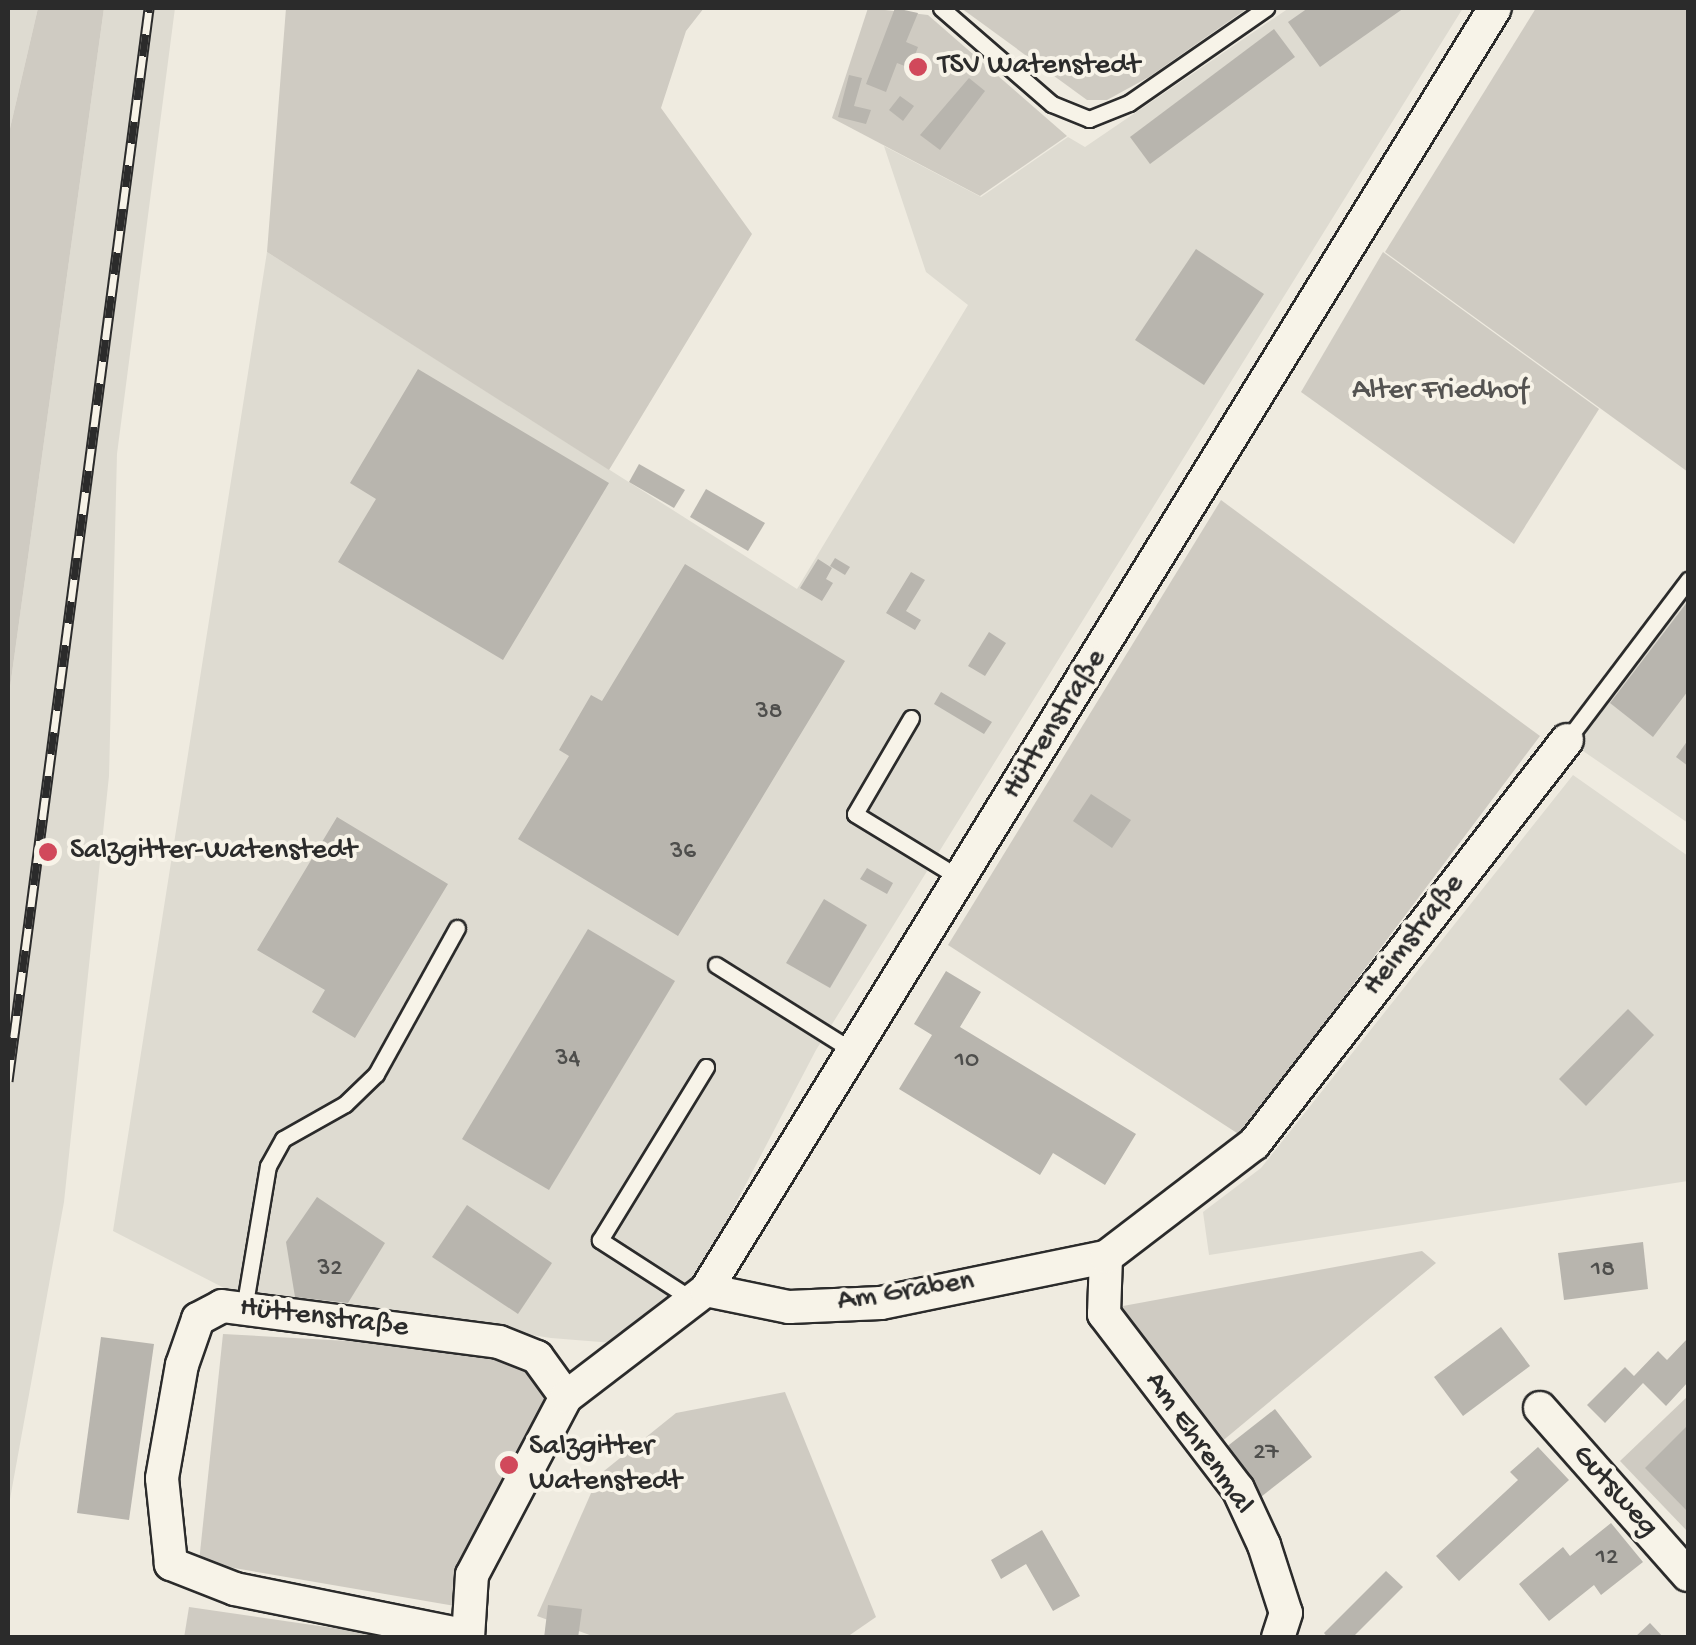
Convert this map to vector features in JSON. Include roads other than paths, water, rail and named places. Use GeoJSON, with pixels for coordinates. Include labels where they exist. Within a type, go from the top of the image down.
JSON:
{"type":"FeatureCollection","features":[{"type":"Feature","properties":{"kind":"street","name":"Hüttenstraße"},"geometry":{"type":"LineString","coordinates":[[566,1396],[536,1356],[499,1342],[222,1306],[198,1318],[182,1365],[162,1478],[171,1564],[235,1589],[468,1637],[472,1575],[566,1396],[700,1295],[1495,8]]}},
{"type":"Feature","properties":{"kind":"street","name":"Heimstraße"},"geometry":{"type":"LineString","coordinates":[[1106,1257],[1254,1144],[1567,740]]}},
{"type":"Feature","properties":{"kind":"street","name":"Am Graben"},"geometry":{"type":"LineString","coordinates":[[700,1295],[789,1307],[881,1303],[1106,1257]]}},
{"type":"Feature","properties":{"kind":"street","name":"Am Ehrenmal"},"geometry":{"type":"LineString","coordinates":[[1106,1257],[1104,1314],[1238,1490],[1264,1544],[1286,1613],[1278,1638]]}},
{"type":"Feature","properties":{"kind":"street","name":"Gutsweg"},"geometry":{"type":"LineString","coordinates":[[1540,1408],[1688,1575]]}},
{"type":"Feature","properties":{"kind":"lane"},"geometry":{"type":"LineString","coordinates":[[940,8],[1052,104],[1090,119],[1129,103],[1266,8]]}},
{"type":"Feature","properties":{"kind":"lane","name":"Heimstraße"},"geometry":{"type":"LineString","coordinates":[[1567,740],[1688,580]]}},
{"type":"Feature","properties":{"kind":"lane"},"geometry":{"type":"LineString","coordinates":[[911,718],[855,814],[960,878]]}},
{"type":"Feature","properties":{"kind":"lane"},"geometry":{"type":"LineString","coordinates":[[244,1309],[268,1166],[284,1139],[346,1104],[376,1074],[457,928]]}},
{"type":"Feature","properties":{"kind":"lane"},"geometry":{"type":"LineString","coordinates":[[716,966],[853,1052]]}},
{"type":"Feature","properties":{"kind":"lane"},"geometry":{"type":"LineString","coordinates":[[700,1295],[600,1240],[706,1066]]}},
{"type":"Feature","properties":{"kind":"railway"},"geometry":{"type":"LineString","coordinates":[[8,1081],[149,8]]}},
{"type":"Feature","properties":{"kind":"place","name":"TSV Watenstedt"},"geometry":{"type":"Point","coordinates":[918,67]}},
{"type":"Feature","properties":{"kind":"place","name":"Salzgitter-Watenstedt"},"geometry":{"type":"Point","coordinates":[48,852]}},
{"type":"Feature","properties":{"kind":"place","name":"Salzgitter Watenstedt"},"geometry":{"type":"Point","coordinates":[509,1465]}},
{"type":"Feature","properties":{"kind":"park label","name":"Alter Friedhof"},"geometry":{"type":"Point","coordinates":[1440,392]}}]}
